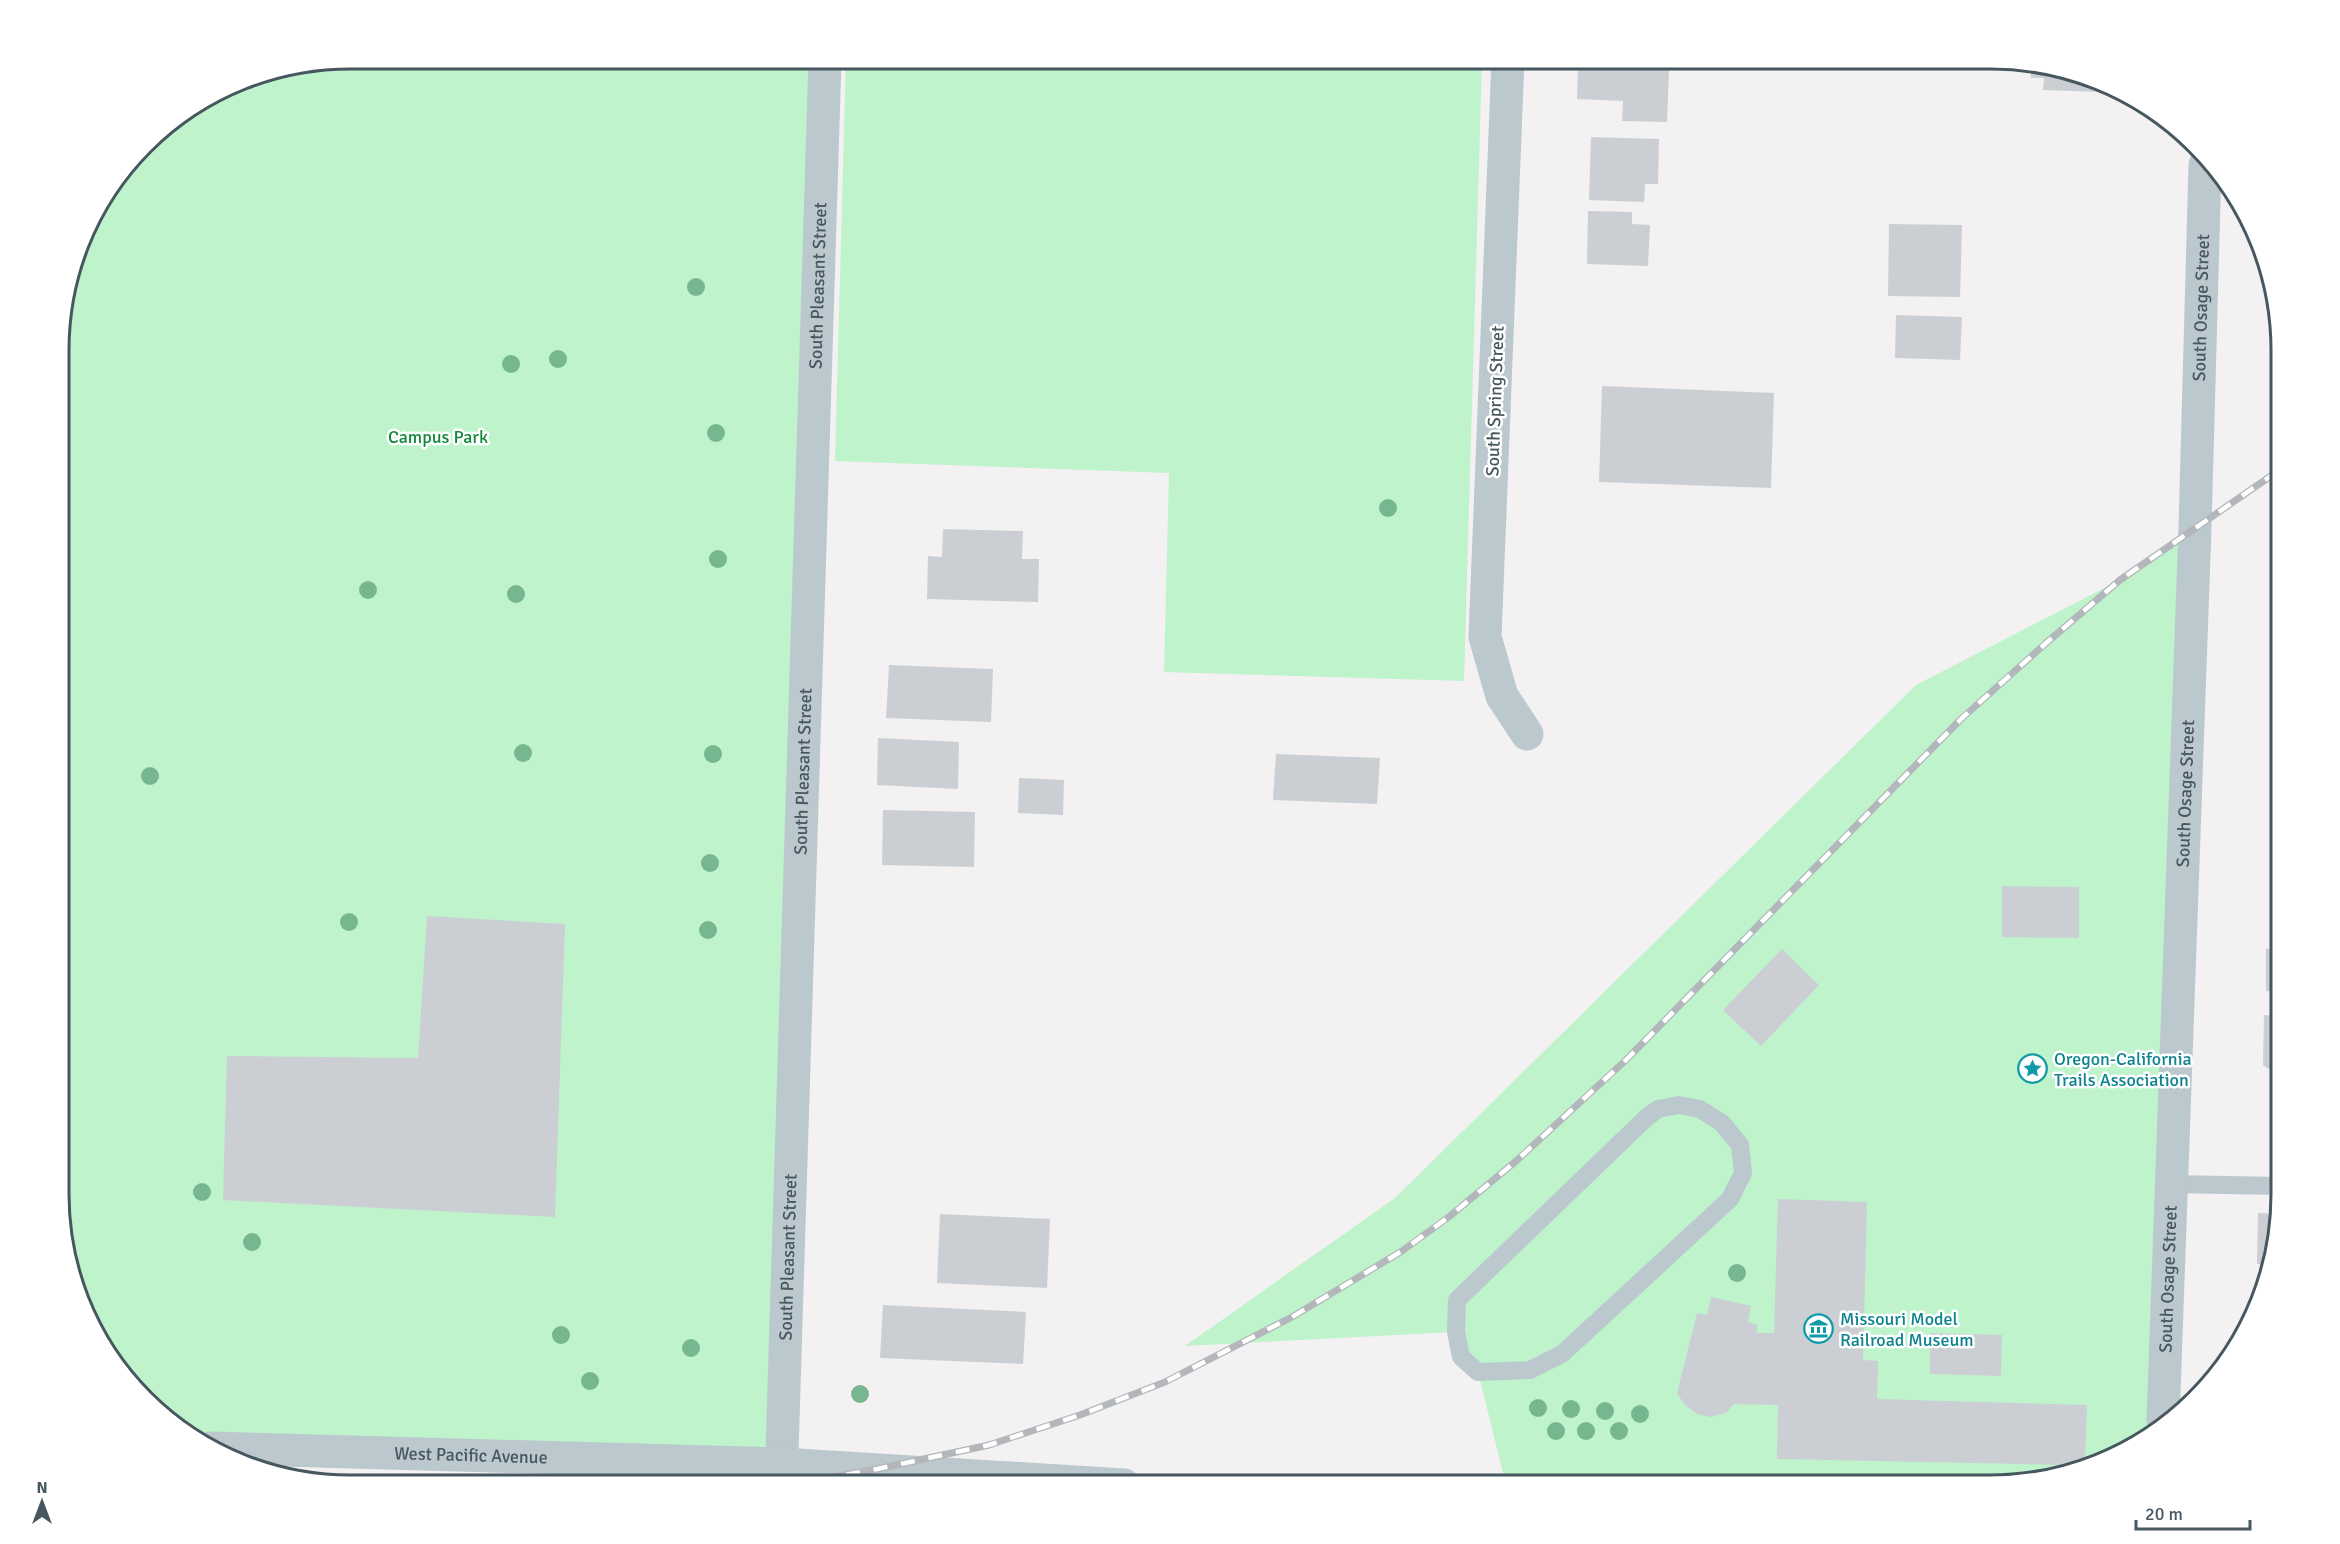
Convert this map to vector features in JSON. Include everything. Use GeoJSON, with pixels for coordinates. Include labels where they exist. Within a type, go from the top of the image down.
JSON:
{"type":"FeatureCollection","features":[{"type":"Feature","properties":{"kind":"street","name":"South Pleasant Street"},"geometry":{"type":"LineString","coordinates":[[781,1474],[825,69]]}},
{"type":"Feature","properties":{"kind":"street","name":"South Spring Street"},"geometry":{"type":"LineString","coordinates":[[1508,69],[1485,637],[1502,696],[1527,734]]}},
{"type":"Feature","properties":{"kind":"street","name":"South Osage Street"},"geometry":{"type":"LineString","coordinates":[[2163,1415],[2195,528],[2205,170]]}},
{"type":"Feature","properties":{"kind":"street","name":"West Pacific Avenue"},"geometry":{"type":"LineString","coordinates":[[232,1449],[812,1475]]}},
{"type":"Feature","properties":{"kind":"lane"},"geometry":{"type":"LineString","coordinates":[[1679,1106],[1700,1109],[1722,1123],[1740,1145],[1743,1173],[1730,1199],[1562,1354],[1530,1370],[1478,1372],[1461,1357],[1456,1332],[1457,1300],[1658,1109],[1679,1106]]}},
{"type":"Feature","properties":{"kind":"lane"},"geometry":{"type":"LineString","coordinates":[[2171,1184],[2271,1186]]}},
{"type":"Feature","properties":{"kind":"green space","name":"Campus Park"},"geometry":{"type":"Polygon","coordinates":[[[350,69],[825,69],[782,1464],[1004,1475],[781,1475],[781,1464],[215,1440],[194,1428],[151,1393],[116,1350],[90,1301],[74,1249],[69,1194],[69,350],[71,313],[74,295],[90,243],[116,194],[127,179],[151,151],[179,127],[194,116],[243,90],[295,74],[350,69]]]}},
{"type":"Feature","properties":{"kind":"green space"},"geometry":{"type":"Polygon","coordinates":[[[846,69],[1482,69],[1464,681],[1164,672],[1169,473],[835,461],[846,69]]]}},
{"type":"Feature","properties":{"kind":"green space"},"geometry":{"type":"Polygon","coordinates":[[[2195,528],[2163,1415],[2161,1417],[2146,1428],[2097,1454],[2045,1470],[2027,1473],[1990,1475],[1504,1475],[1478,1372],[1456,1332],[1185,1346],[1395,1198],[1916,685],[2120,580],[2195,528]]]}},
{"type":"Feature","properties":{"kind":"building"},"geometry":{"type":"Polygon","coordinates":[[[1578,69],[1669,70],[1667,122],[1622,121],[1623,101],[1577,99],[1578,69]]]}},
{"type":"Feature","properties":{"kind":"building"},"geometry":{"type":"Polygon","coordinates":[[[2031,72],[2045,74],[2100,92],[2043,90],[2044,78],[2031,78],[2031,72]]]}},
{"type":"Feature","properties":{"kind":"building"},"geometry":{"type":"Polygon","coordinates":[[[1591,137],[1659,139],[1658,184],[1645,184],[1644,202],[1589,200],[1591,137]]]}},
{"type":"Feature","properties":{"kind":"building"},"geometry":{"type":"Polygon","coordinates":[[[1588,211],[1632,212],[1632,224],[1650,225],[1648,266],[1587,264],[1588,211]]]}},
{"type":"Feature","properties":{"kind":"building"},"geometry":{"type":"Polygon","coordinates":[[[1889,224],[1962,225],[1960,297],[1888,296],[1889,224]]]}},
{"type":"Feature","properties":{"kind":"building"},"geometry":{"type":"Polygon","coordinates":[[[1896,315],[1962,317],[1960,360],[1895,358],[1896,315]]]}},
{"type":"Feature","properties":{"kind":"building"},"geometry":{"type":"Polygon","coordinates":[[[1602,386],[1774,393],[1771,488],[1599,482],[1602,386]]]}},
{"type":"Feature","properties":{"kind":"building"},"geometry":{"type":"Polygon","coordinates":[[[943,529],[1023,531],[1022,559],[1039,559],[1038,602],[927,599],[928,556],[942,557],[943,529]]]}},
{"type":"Feature","properties":{"kind":"building"},"geometry":{"type":"Polygon","coordinates":[[[889,665],[993,669],[991,722],[886,718],[889,665]]]}},
{"type":"Feature","properties":{"kind":"building"},"geometry":{"type":"Polygon","coordinates":[[[878,738],[959,742],[958,789],[877,785],[878,738]]]}},
{"type":"Feature","properties":{"kind":"building"},"geometry":{"type":"Polygon","coordinates":[[[1276,754],[1380,758],[1377,804],[1273,800],[1276,754]]]}},
{"type":"Feature","properties":{"kind":"building"},"geometry":{"type":"Polygon","coordinates":[[[1019,778],[1064,780],[1063,815],[1018,813],[1019,778]]]}},
{"type":"Feature","properties":{"kind":"building"},"geometry":{"type":"Polygon","coordinates":[[[883,810],[975,812],[974,867],[882,865],[883,810]]]}},
{"type":"Feature","properties":{"kind":"building"},"geometry":{"type":"Polygon","coordinates":[[[2002,886],[2079,887],[2079,938],[2002,937],[2002,886]]]}},
{"type":"Feature","properties":{"kind":"building"},"geometry":{"type":"Polygon","coordinates":[[[427,916],[565,924],[555,1217],[223,1200],[227,1056],[418,1058],[427,916]]]}},
{"type":"Feature","properties":{"kind":"building"},"geometry":{"type":"Polygon","coordinates":[[[1782,949],[1819,985],[1761,1046],[1723,1010],[1782,949]]]}},
{"type":"Feature","properties":{"kind":"building"},"geometry":{"type":"Polygon","coordinates":[[[2266,949],[2271,949],[2271,991],[2266,991],[2266,949]]]}},
{"type":"Feature","properties":{"kind":"building"},"geometry":{"type":"Polygon","coordinates":[[[2264,1015],[2271,1015],[2271,1071],[2263,1065],[2264,1015]]]}},
{"type":"Feature","properties":{"kind":"building","name":"Missouri Model Railroad Museum"},"geometry":{"type":"Polygon","coordinates":[[[1778,1199],[1867,1202],[1863,1360],[1878,1361],[1877,1399],[2087,1405],[2085,1458],[2064,1465],[1777,1459],[1778,1405],[1734,1404],[1726,1413],[1710,1417],[1697,1414],[1684,1404],[1677,1393],[1697,1313],[1707,1315],[1711,1297],[1751,1306],[1748,1322],[1758,1325],[1756,1333],[1774,1333],[1778,1199]]]}},
{"type":"Feature","properties":{"kind":"building"},"geometry":{"type":"Polygon","coordinates":[[[2258,1213],[2270,1214],[2266,1249],[2262,1264],[2257,1264],[2258,1213]]]}},
{"type":"Feature","properties":{"kind":"building"},"geometry":{"type":"Polygon","coordinates":[[[940,1214],[1050,1219],[1047,1288],[937,1283],[940,1214]]]}},
{"type":"Feature","properties":{"kind":"building"},"geometry":{"type":"Polygon","coordinates":[[[883,1305],[1026,1312],[1023,1364],[880,1358],[883,1305]]]}},
{"type":"Feature","properties":{"kind":"building","name":"Missouri Model Railroad Museum"},"geometry":{"type":"Polygon","coordinates":[[[1930,1333],[2002,1335],[2001,1376],[1930,1374],[1930,1333]]]}},
{"type":"Feature","properties":{"kind":"railway"},"geometry":{"type":"LineString","coordinates":[[845,1475],[989,1445],[1080,1415],[1165,1382],[1292,1317],[1402,1251],[1450,1216],[1515,1162],[1626,1060],[1961,719],[2045,644],[2120,580],[2271,476]]}},
{"type":"Feature","properties":{"kind":"place","name":"Oregon-California Trails Association"},"geometry":{"type":"Point","coordinates":[2033,1069]}},
{"type":"Feature","properties":{"kind":"place","name":"Missouri Model Railroad Museum"},"geometry":{"type":"Point","coordinates":[1819,1329]}}]}
